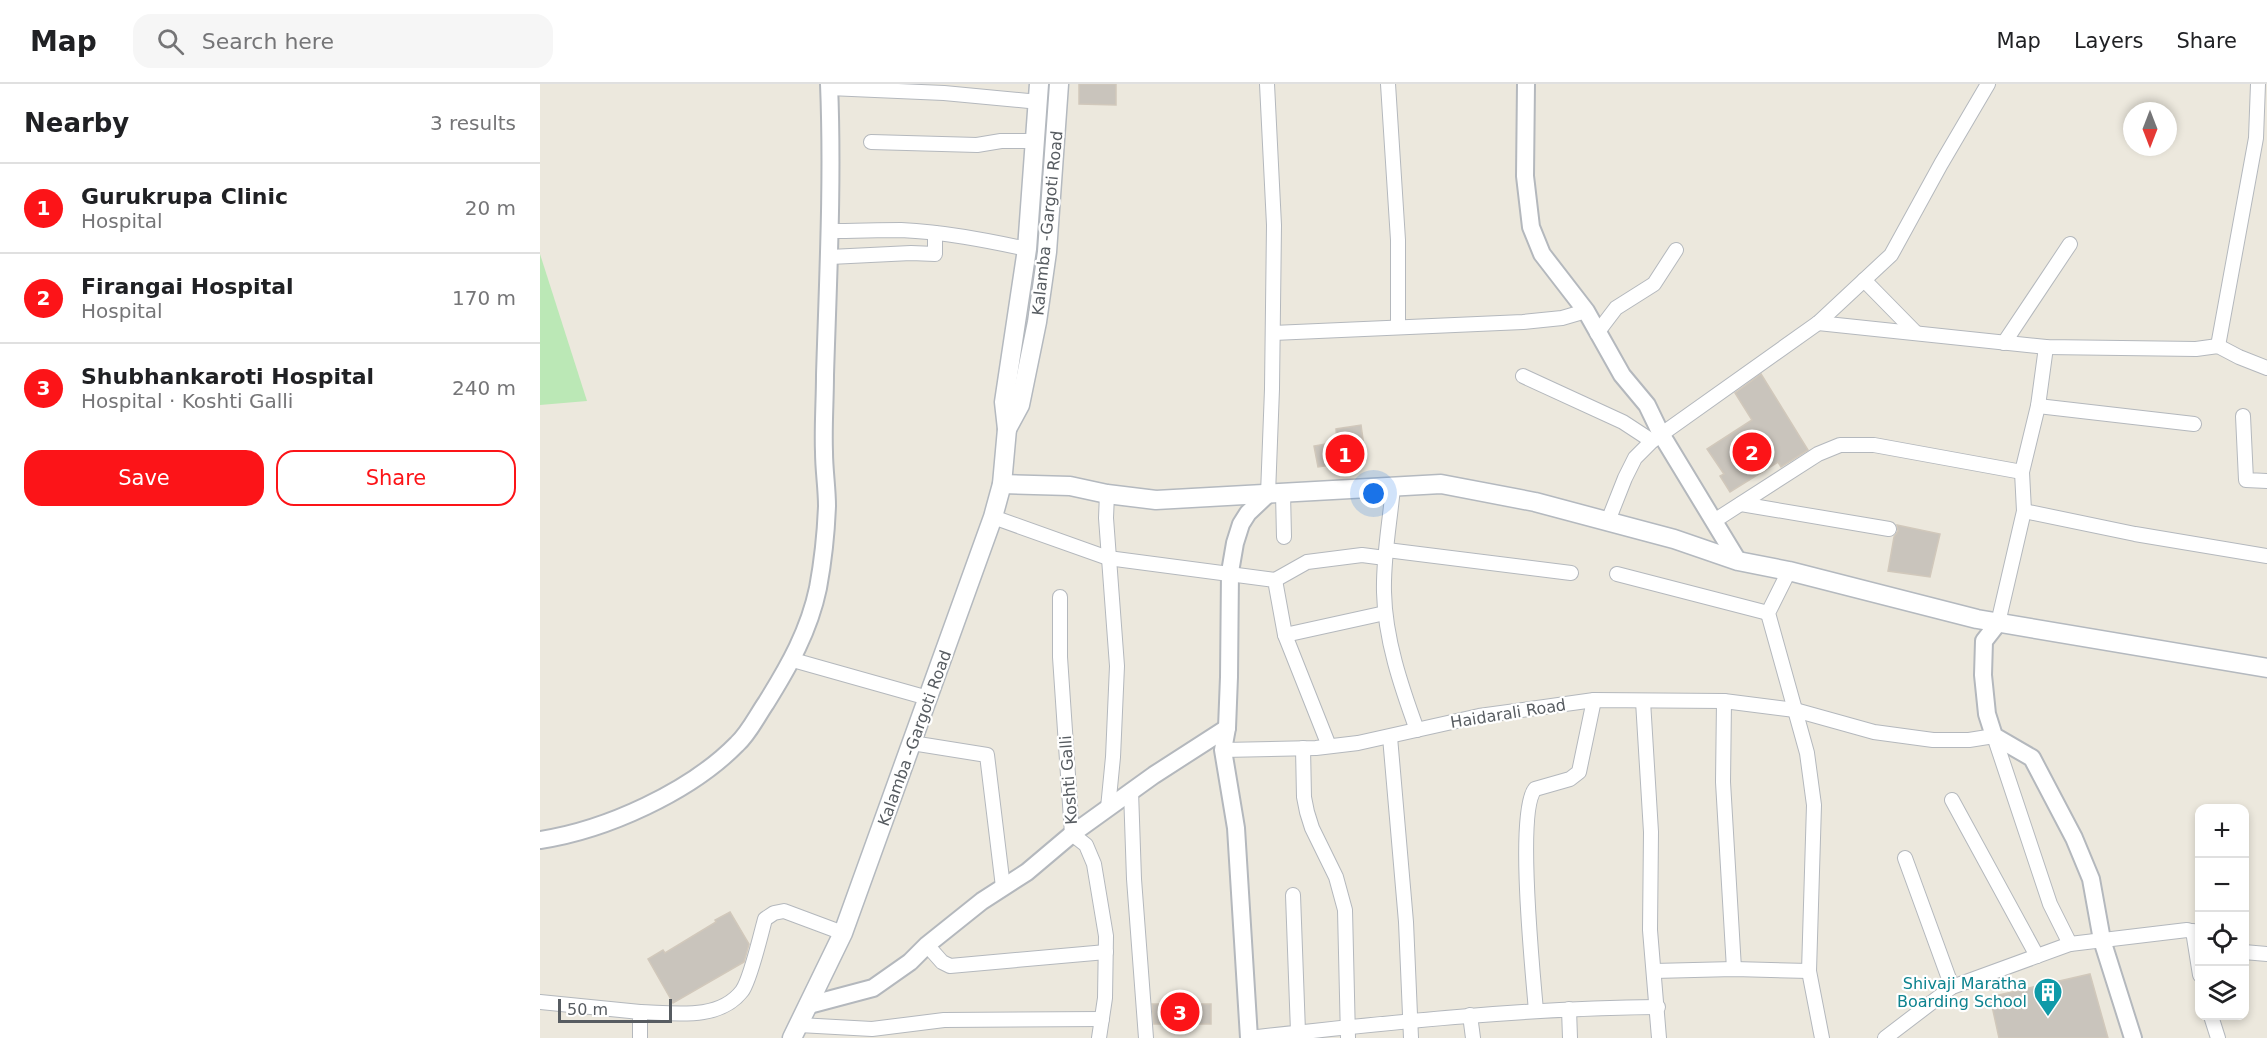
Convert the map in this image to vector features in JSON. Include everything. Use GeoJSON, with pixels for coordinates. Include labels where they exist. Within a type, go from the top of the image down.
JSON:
{"type":"FeatureCollection","features":[{"type":"Feature","properties":{"kind":"main road","name":"Kalamba -Gargoti Road"},"geometry":{"type":"LineString","coordinates":[[1007,429],[1020,405],[1047,252],[1059,84]]}},
{"type":"Feature","properties":{"kind":"main road","name":"Kalamba -Gargoti Road"},"geometry":{"type":"LineString","coordinates":[[795,1031],[843,933],[993,517],[1002,484],[1007,429],[1004,402],[1027,249],[1039,93]]}},
{"type":"Feature","properties":{"kind":"main road"},"geometry":{"type":"LineString","coordinates":[[1002,484],[1070,486],[1107,494],[1156,500],[1441,484],[1535,502],[1674,539],[1737,561],[1789,571],[1998,623],[2267,668]]}},
{"type":"Feature","properties":{"kind":"street"},"geometry":{"type":"LineString","coordinates":[[1267,84],[1274,225],[1273,333],[1276,494],[1284,537]]}},
{"type":"Feature","properties":{"kind":"street"},"geometry":{"type":"LineString","coordinates":[[1388,84],[1398,240],[1398,327]]}},
{"type":"Feature","properties":{"kind":"street"},"geometry":{"type":"LineString","coordinates":[[1526,84],[1525,176],[1531,226],[1542,254],[1586,311],[1622,375],[1647,405],[1657,437],[1714,521],[1737,561]]}},
{"type":"Feature","properties":{"kind":"street"},"geometry":{"type":"LineString","coordinates":[[1608,521],[1635,458],[1657,437],[1818,323],[1891,255],[1988,84]]}},
{"type":"Feature","properties":{"kind":"street"},"geometry":{"type":"LineString","coordinates":[[2217,346],[2256,138],[2258,84]]}},
{"type":"Feature","properties":{"kind":"street"},"geometry":{"type":"LineString","coordinates":[[540,840],[561,837],[615,820],[652,803],[698,776],[739,742],[793,660],[806,630],[818,588],[827,505],[824,452],[830,257],[829,86],[944,93],[1039,93]]}},
{"type":"Feature","properties":{"kind":"street"},"geometry":{"type":"LineString","coordinates":[[871,142],[977,145],[1001,141],[1035,141]]}},
{"type":"Feature","properties":{"kind":"street"},"geometry":{"type":"LineString","coordinates":[[830,231],[900,230],[935,233],[972,237],[1027,249]]}},
{"type":"Feature","properties":{"kind":"street"},"geometry":{"type":"LineString","coordinates":[[830,257],[935,254],[935,233]]}},
{"type":"Feature","properties":{"kind":"street"},"geometry":{"type":"LineString","coordinates":[[2004,343],[2070,243]]}},
{"type":"Feature","properties":{"kind":"street"},"geometry":{"type":"LineString","coordinates":[[1597,333],[1616,308],[1654,284],[1676,250]]}},
{"type":"Feature","properties":{"kind":"street"},"geometry":{"type":"LineString","coordinates":[[1864,280],[1916,333]]}},
{"type":"Feature","properties":{"kind":"street"},"geometry":{"type":"LineString","coordinates":[[1273,333],[1523,322],[1562,318],[1586,311]]}},
{"type":"Feature","properties":{"kind":"street"},"geometry":{"type":"LineString","coordinates":[[1818,323],[2046,347],[2196,349],[2217,346],[2267,368]]}},
{"type":"Feature","properties":{"kind":"street"},"geometry":{"type":"LineString","coordinates":[[2046,347],[2038,406],[2022,472],[2024,511],[1998,623],[1984,641],[1983,675],[1987,714],[1994,736],[2050,904],[2070,944]]}},
{"type":"Feature","properties":{"kind":"street"},"geometry":{"type":"LineString","coordinates":[[1524,376],[1657,437]]}},
{"type":"Feature","properties":{"kind":"street"},"geometry":{"type":"LineString","coordinates":[[2038,406],[2194,424]]}},
{"type":"Feature","properties":{"kind":"street"},"geometry":{"type":"LineString","coordinates":[[2243,416],[2246,480],[2267,481]]}},
{"type":"Feature","properties":{"kind":"street"},"geometry":{"type":"LineString","coordinates":[[1714,521],[1818,454],[1840,445],[1874,445],[2022,472]]}},
{"type":"Feature","properties":{"kind":"street"},"geometry":{"type":"LineString","coordinates":[[1393,487],[1386,554],[1385,613],[1401,688],[1417,730]]}},
{"type":"Feature","properties":{"kind":"street"},"geometry":{"type":"LineString","coordinates":[[1107,494],[1108,558],[1117,666],[1108,808]]}},
{"type":"Feature","properties":{"kind":"street"},"geometry":{"type":"LineString","coordinates":[[1276,494],[1248,513],[1241,524],[1230,572],[1227,728],[1223,750],[1236,828],[1249,1038],[1298,1032],[1348,1032],[1411,1021],[1470,1016],[1569,1009],[1658,1007]]}},
{"type":"Feature","properties":{"kind":"street"},"geometry":{"type":"LineString","coordinates":[[1741,504],[1889,529]]}},
{"type":"Feature","properties":{"kind":"street"},"geometry":{"type":"LineString","coordinates":[[2024,511],[2135,534],[2267,556]]}},
{"type":"Feature","properties":{"kind":"street"},"geometry":{"type":"LineString","coordinates":[[993,517],[1108,558],[1188,569],[1230,572],[1275,580],[1307,562],[1386,554],[1571,573]]}},
{"type":"Feature","properties":{"kind":"street"},"geometry":{"type":"LineString","coordinates":[[1789,571],[1768,613],[1808,753],[1814,805],[1809,971],[1822,1038]]}},
{"type":"Feature","properties":{"kind":"street"},"geometry":{"type":"LineString","coordinates":[[1617,574],[1768,613]]}},
{"type":"Feature","properties":{"kind":"street"},"geometry":{"type":"LineString","coordinates":[[1275,580],[1285,635],[1329,746]]}},
{"type":"Feature","properties":{"kind":"street","name":"Koshti Galli"},"geometry":{"type":"LineString","coordinates":[[1060,597],[1060,657],[1071,834],[1086,846],[1094,864],[1106,936],[1105,998],[1099,1038]]}},
{"type":"Feature","properties":{"kind":"street"},"geometry":{"type":"LineString","coordinates":[[1285,635],[1385,613]]}},
{"type":"Feature","properties":{"kind":"street"},"geometry":{"type":"LineString","coordinates":[[793,660],[928,698]]}},
{"type":"Feature","properties":{"kind":"street"},"geometry":{"type":"LineString","coordinates":[[1536,1011],[1528,886],[1528,808],[1535,789],[1570,779],[1579,772],[1594,700]]}},
{"type":"Feature","properties":{"kind":"street","name":"Haidarali Road"},"geometry":{"type":"LineString","coordinates":[[1223,750],[1329,746],[1390,737],[1479,716],[1594,700],[1724,701],[1795,710],[1874,732],[1913,738],[1969,740],[1994,736]]}},
{"type":"Feature","properties":{"kind":"street"},"geometry":{"type":"LineString","coordinates":[[1643,701],[1651,832],[1650,930],[1659,1038]]}},
{"type":"Feature","properties":{"kind":"street"},"geometry":{"type":"LineString","coordinates":[[1724,701],[1723,782],[1734,969]]}},
{"type":"Feature","properties":{"kind":"street"},"geometry":{"type":"LineString","coordinates":[[809,1005],[873,988],[910,962],[927,945],[982,901],[1027,872],[1071,834],[1131,791],[1227,728]]}},
{"type":"Feature","properties":{"kind":"street"},"geometry":{"type":"LineString","coordinates":[[1994,736],[2032,758],[2074,838],[2091,879],[2102,940],[2133,1038]]}},
{"type":"Feature","properties":{"kind":"street"},"geometry":{"type":"LineString","coordinates":[[1390,737],[1406,922],[1411,1038]]}},
{"type":"Feature","properties":{"kind":"street"},"geometry":{"type":"LineString","coordinates":[[912,742],[987,755],[1002,887]]}},
{"type":"Feature","properties":{"kind":"street"},"geometry":{"type":"LineString","coordinates":[[1303,748],[1304,797],[1307,812],[1312,828],[1336,877],[1345,910],[1348,1032]]}},
{"type":"Feature","properties":{"kind":"street"},"geometry":{"type":"LineString","coordinates":[[1131,791],[1134,879],[1146,1038]]}},
{"type":"Feature","properties":{"kind":"street"},"geometry":{"type":"LineString","coordinates":[[1952,800],[2037,956]]}},
{"type":"Feature","properties":{"kind":"street"},"geometry":{"type":"LineString","coordinates":[[1905,858],[1952,987]]}},
{"type":"Feature","properties":{"kind":"street"},"geometry":{"type":"LineString","coordinates":[[1293,895],[1298,1032]]}},
{"type":"Feature","properties":{"kind":"street"},"geometry":{"type":"LineString","coordinates":[[540,1002],[640,1012],[712,1011],[727,1006],[743,990],[765,919],[774,913],[784,911],[843,933]]}},
{"type":"Feature","properties":{"kind":"street"},"geometry":{"type":"LineString","coordinates":[[1885,1038],[1952,987],[2070,944],[2187,930],[2195,933]]}},
{"type":"Feature","properties":{"kind":"street"},"geometry":{"type":"LineString","coordinates":[[927,945],[942,962],[950,966],[1106,952]]}},
{"type":"Feature","properties":{"kind":"street"},"geometry":{"type":"LineString","coordinates":[[2249,952],[2267,954]]}},
{"type":"Feature","properties":{"kind":"street"},"geometry":{"type":"LineString","coordinates":[[1654,971],[1734,969],[1809,971]]}},
{"type":"Feature","properties":{"kind":"street"},"geometry":{"type":"LineString","coordinates":[[1569,1009],[1570,1038]]}},
{"type":"Feature","properties":{"kind":"street"},"geometry":{"type":"LineString","coordinates":[[640,1012],[640,1038]]}},
{"type":"Feature","properties":{"kind":"street"},"geometry":{"type":"LineString","coordinates":[[1470,1016],[1473,1038]]}},
{"type":"Feature","properties":{"kind":"street"},"geometry":{"type":"LineString","coordinates":[[795,1031],[872,1029],[944,1020],[1102,1019]]}},
{"type":"Feature","properties":{"kind":"street"},"geometry":{"type":"LineString","coordinates":[[2212,1020],[2218,1038]]}},
{"type":"Feature","properties":{"kind":"green space"},"geometry":{"type":"Polygon","coordinates":[[[540,254],[587,401],[540,405],[540,254]]]}},
{"type":"Feature","properties":{"kind":"building"},"geometry":{"type":"Polygon","coordinates":[[[1079,84],[1116,84],[1116,105],[1079,104],[1079,84]]]}},
{"type":"Feature","properties":{"kind":"building"},"geometry":{"type":"Polygon","coordinates":[[[1761,374],[1808,450],[1781,467],[1778,462],[1730,492],[1720,476],[1724,474],[1707,449],[1752,420],[1735,393],[1761,374]]]}},
{"type":"Feature","properties":{"kind":"building"},"geometry":{"type":"Polygon","coordinates":[[[1361,425],[1366,460],[1318,467],[1314,446],[1337,442],[1336,429],[1361,425]]]}},
{"type":"Feature","properties":{"kind":"building"},"geometry":{"type":"Polygon","coordinates":[[[1897,525],[1940,534],[1930,577],[1888,571],[1894,537],[1898,531],[1897,525]]]}},
{"type":"Feature","properties":{"kind":"building"},"geometry":{"type":"Polygon","coordinates":[[[730,912],[749,944],[744,962],[673,1003],[648,959],[663,950],[665,953],[730,912]]]}},
{"type":"Feature","properties":{"kind":"building","name":"Shivaji Maratha Boarding School"},"geometry":{"type":"Polygon","coordinates":[[[2090,974],[2108,1038],[1999,1038],[1990,997],[2090,974]]]}},
{"type":"Feature","properties":{"kind":"building"},"geometry":{"type":"Polygon","coordinates":[[[1152,1004],[1211,1004],[1211,1024],[1154,1024],[1152,1004]]]}},
{"type":"Feature","properties":{"kind":"place","name":"Firangai Hospital"},"geometry":{"type":"Point","coordinates":[1752,452]}},
{"type":"Feature","properties":{"kind":"place","name":"Gurukrupa Clinic"},"geometry":{"type":"Point","coordinates":[1345,454]}},
{"type":"Feature","properties":{"kind":"place","name":"Shubhankaroti Hospital"},"geometry":{"type":"Point","coordinates":[1180,1012]}},
{"type":"Feature","properties":{"kind":"place","name":"Shivaji Maratha Boarding School"},"geometry":{"type":"Point","coordinates":[2048,1018]}}]}
